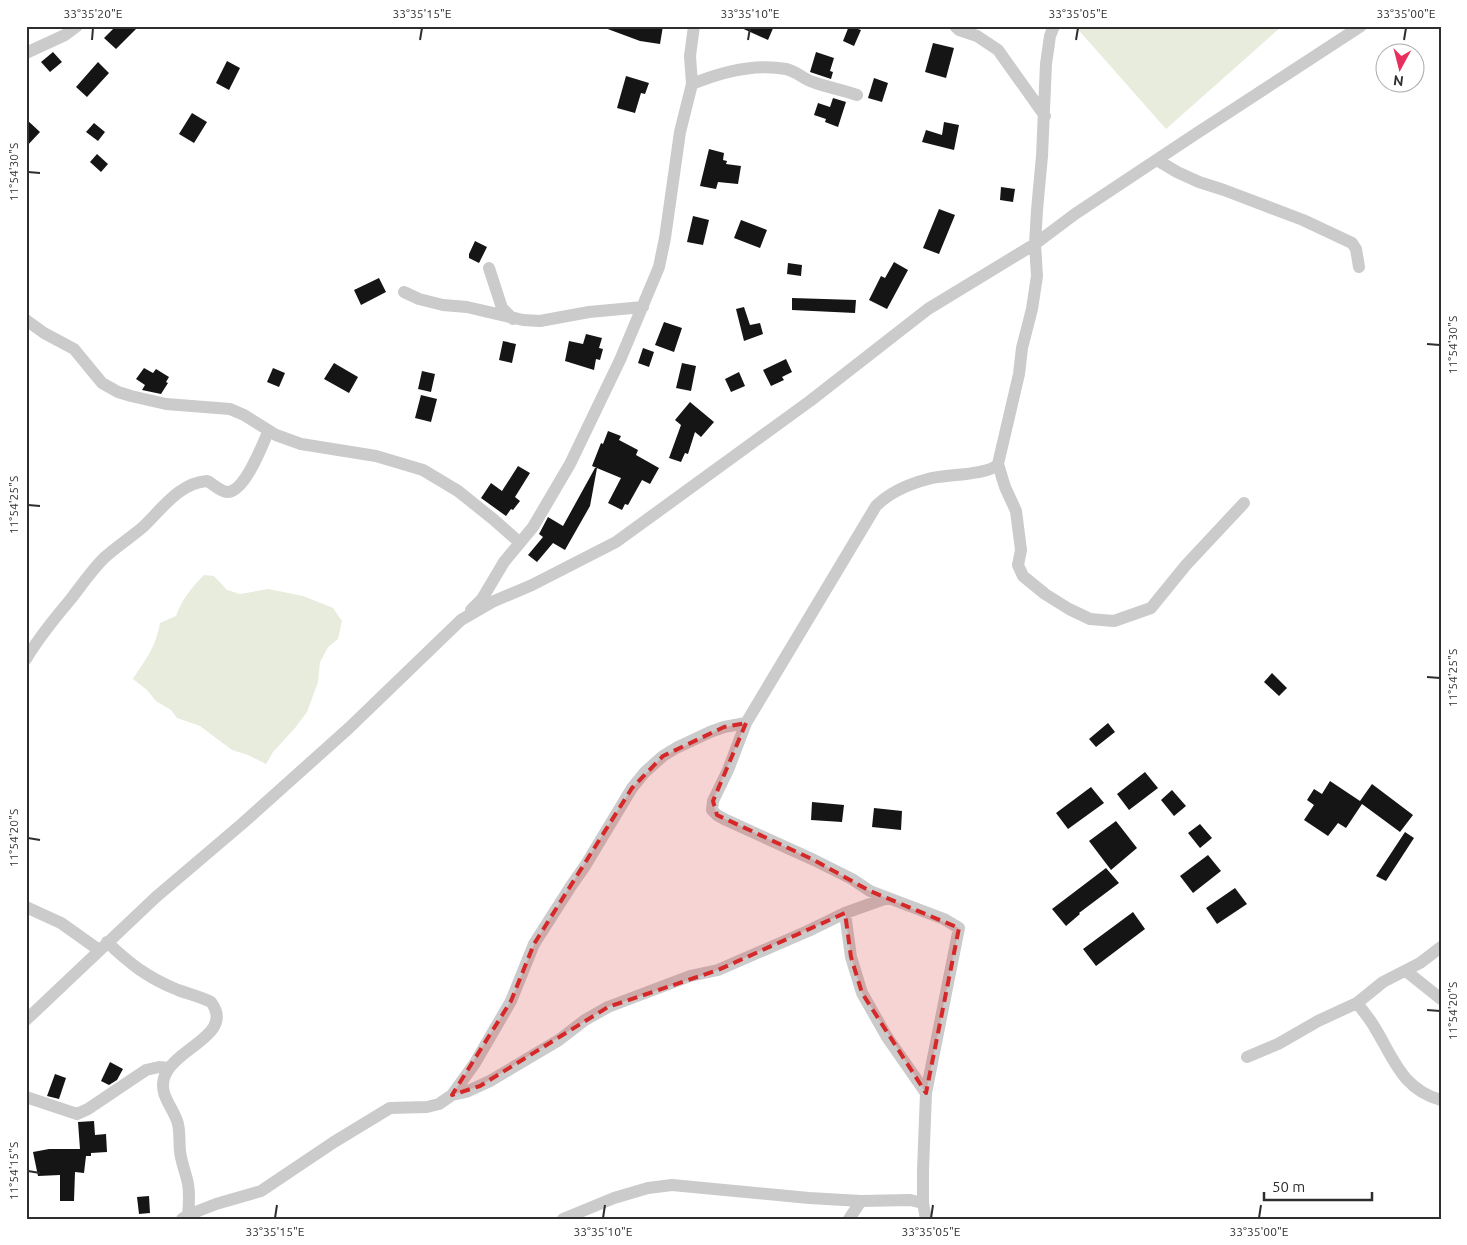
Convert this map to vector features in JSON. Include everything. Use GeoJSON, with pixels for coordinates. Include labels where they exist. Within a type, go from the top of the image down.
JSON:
{"type":"FeatureCollection","features":[{"type":"Feature","properties":{"kind":"street"},"geometry":{"type":"LineString","coordinates":[[26,53],[65,35],[77,26]]}},
{"type":"Feature","properties":{"kind":"street"},"geometry":{"type":"LineString","coordinates":[[26,1020],[156,897],[299,774],[482,600],[504,562],[533,527],[570,464],[597,409],[659,267],[668,220],[680,132],[692,84],[690,56],[694,26]]}},
{"type":"Feature","properties":{"kind":"street"},"geometry":{"type":"LineString","coordinates":[[955,26],[959,30],[977,36],[998,50],[1045,116]]}},
{"type":"Feature","properties":{"kind":"street"},"geometry":{"type":"LineString","coordinates":[[1054,26],[1050,36],[1046,64],[1045,116],[1035,244],[1037,276],[1032,309],[1022,348],[1019,374],[998,464],[1005,487],[1016,511],[1021,550],[1018,565],[1022,576],[1061,604],[1090,618],[1114,621],[1151,608],[1186,565],[1244,503]]}},
{"type":"Feature","properties":{"kind":"street"},"geometry":{"type":"LineString","coordinates":[[461,620],[492,602],[532,585],[616,542],[810,401],[928,309],[1035,244],[1076,214],[1361,26]]}},
{"type":"Feature","properties":{"kind":"street"},"geometry":{"type":"LineString","coordinates":[[692,84],[720,73],[772,67],[796,72],[810,81],[857,95]]}},
{"type":"Feature","properties":{"kind":"street"},"geometry":{"type":"LineString","coordinates":[[1157,160],[1199,182],[1303,220],[1352,243],[1356,250],[1359,267]]}},
{"type":"Feature","properties":{"kind":"street"},"geometry":{"type":"LineString","coordinates":[[489,268],[502,308],[514,319]]}},
{"type":"Feature","properties":{"kind":"street"},"geometry":{"type":"LineString","coordinates":[[404,292],[419,299],[438,304],[467,307],[514,319],[540,320],[589,312],[643,307]]}},
{"type":"Feature","properties":{"kind":"street"},"geometry":{"type":"LineString","coordinates":[[26,320],[44,333],[74,349],[95,376],[109,388],[131,396],[166,404],[230,408],[244,415],[268,432],[301,444],[376,456],[423,470],[458,491],[519,542]]}},
{"type":"Feature","properties":{"kind":"street"},"geometry":{"type":"LineString","coordinates":[[26,659],[41,635],[87,576],[103,559],[119,544],[141,528],[175,495],[190,485],[207,481],[224,491],[233,490],[240,485],[255,461],[268,432]]}},
{"type":"Feature","properties":{"kind":"street"},"geometry":{"type":"LineString","coordinates":[[926,1219],[923,1203],[926,1093],[959,928],[944,919],[870,891],[852,879],[717,815],[712,810],[713,801],[728,770],[746,723],[876,506],[887,496],[929,478],[991,470],[998,464]]}},
{"type":"Feature","properties":{"kind":"street"},"geometry":{"type":"LineString","coordinates":[[185,1217],[216,1204],[261,1191],[334,1142],[390,1108],[427,1107],[439,1104],[452,1095],[475,1063],[511,1001],[534,944],[585,866],[632,788],[645,772],[663,756],[701,736],[724,727],[746,723]]}},
{"type":"Feature","properties":{"kind":"street"},"geometry":{"type":"LineString","coordinates":[[452,1095],[466,1092],[490,1081],[559,1040],[585,1020],[608,1007],[690,976],[726,967],[845,913],[887,898]]}},
{"type":"Feature","properties":{"kind":"street"},"geometry":{"type":"LineString","coordinates":[[26,907],[61,923],[103,946],[140,971],[178,990],[206,999],[216,1008],[218,1014],[215,1025],[201,1040],[177,1058],[169,1068],[163,1085],[166,1100],[178,1122],[180,1151],[189,1192],[185,1217]]}},
{"type":"Feature","properties":{"kind":"street"},"geometry":{"type":"LineString","coordinates":[[845,913],[851,957],[862,993],[887,1037],[926,1093]]}},
{"type":"Feature","properties":{"kind":"street"},"geometry":{"type":"LineString","coordinates":[[1247,1058],[1278,1044],[1318,1021],[1358,1003],[1383,982],[1406,971],[1441,947]]}},
{"type":"Feature","properties":{"kind":"street"},"geometry":{"type":"LineString","coordinates":[[1406,971],[1441,999]]}},
{"type":"Feature","properties":{"kind":"street"},"geometry":{"type":"LineString","coordinates":[[1358,1003],[1375,1028],[1390,1056],[1414,1089],[1429,1097],[1441,1100]]}},
{"type":"Feature","properties":{"kind":"street"},"geometry":{"type":"LineString","coordinates":[[26,1097],[78,1114],[146,1070],[158,1067],[169,1068]]}},
{"type":"Feature","properties":{"kind":"street"},"geometry":{"type":"LineString","coordinates":[[563,1219],[614,1198],[648,1188],[672,1185],[809,1198],[861,1201],[910,1200],[923,1203]]}},
{"type":"Feature","properties":{"kind":"street"},"geometry":{"type":"LineString","coordinates":[[849,1219],[861,1201]]}},
{"type":"Feature","properties":{"kind":"highlighted area"},"geometry":{"type":"Polygon","coordinates":[[[746,723],[713,801],[717,815],[814,860],[870,891],[959,928],[926,1093],[862,993],[851,957],[845,913],[718,970],[608,1007],[480,1086],[452,1095],[511,1001],[534,944],[632,788],[663,756],[724,727],[746,723]]]}},
{"type":"Feature","properties":{"kind":"green space"},"geometry":{"type":"Polygon","coordinates":[[[1075,26],[1282,26],[1166,129],[1075,26]]]}},
{"type":"Feature","properties":{"kind":"green space"},"geometry":{"type":"Polygon","coordinates":[[[204,575],[214,576],[227,590],[240,594],[268,589],[303,596],[333,608],[342,621],[338,639],[328,647],[320,662],[318,682],[307,712],[273,752],[266,764],[232,750],[200,726],[177,718],[171,710],[156,701],[147,690],[133,679],[153,646],[160,623],[176,616],[181,604],[204,575]]]}},
{"type":"Feature","properties":{"kind":"building"},"geometry":{"type":"Polygon","coordinates":[[[116,26],[139,26],[116,49],[104,38],[116,26]]]}},
{"type":"Feature","properties":{"kind":"building"},"geometry":{"type":"Polygon","coordinates":[[[605,26],[663,26],[660,44],[640,41],[605,28],[605,26]]]}},
{"type":"Feature","properties":{"kind":"building"},"geometry":{"type":"Polygon","coordinates":[[[737,26],[774,26],[768,40],[737,26]]]}},
{"type":"Feature","properties":{"kind":"building"},"geometry":{"type":"Polygon","coordinates":[[[849,26],[861,30],[854,46],[843,41],[849,26]]]}},
{"type":"Feature","properties":{"kind":"building"},"geometry":{"type":"Polygon","coordinates":[[[933,43],[954,48],[946,78],[925,72],[933,43]]]}},
{"type":"Feature","properties":{"kind":"building"},"geometry":{"type":"Polygon","coordinates":[[[53,52],[62,62],[50,72],[41,62],[53,52]]]}},
{"type":"Feature","properties":{"kind":"building"},"geometry":{"type":"Polygon","coordinates":[[[816,52],[834,58],[830,71],[833,72],[831,79],[810,72],[816,52]]]}},
{"type":"Feature","properties":{"kind":"building"},"geometry":{"type":"Polygon","coordinates":[[[227,61],[240,68],[229,90],[216,83],[227,61]]]}},
{"type":"Feature","properties":{"kind":"building"},"geometry":{"type":"Polygon","coordinates":[[[98,62],[109,73],[87,97],[76,87],[98,62]]]}},
{"type":"Feature","properties":{"kind":"building"},"geometry":{"type":"Polygon","coordinates":[[[626,76],[649,83],[645,94],[641,93],[635,113],[617,108],[626,76]]]}},
{"type":"Feature","properties":{"kind":"building"},"geometry":{"type":"Polygon","coordinates":[[[874,78],[888,83],[882,102],[868,98],[874,78]]]}},
{"type":"Feature","properties":{"kind":"building"},"geometry":{"type":"Polygon","coordinates":[[[833,98],[846,102],[838,127],[825,122],[826,119],[814,115],[818,103],[830,107],[833,98]]]}},
{"type":"Feature","properties":{"kind":"building"},"geometry":{"type":"Polygon","coordinates":[[[192,113],[207,122],[194,143],[179,134],[192,113]]]}},
{"type":"Feature","properties":{"kind":"building"},"geometry":{"type":"Polygon","coordinates":[[[26,119],[40,132],[26,147],[26,119]]]}},
{"type":"Feature","properties":{"kind":"building"},"geometry":{"type":"Polygon","coordinates":[[[944,122],[959,125],[954,150],[922,142],[926,130],[942,135],[944,122]]]}},
{"type":"Feature","properties":{"kind":"building"},"geometry":{"type":"Polygon","coordinates":[[[94,123],[105,132],[98,141],[86,132],[94,123]]]}},
{"type":"Feature","properties":{"kind":"building"},"geometry":{"type":"Polygon","coordinates":[[[709,149],[724,153],[723,160],[727,161],[726,164],[741,166],[738,184],[718,182],[716,189],[700,186],[709,149]]]}},
{"type":"Feature","properties":{"kind":"building"},"geometry":{"type":"Polygon","coordinates":[[[97,154],[108,164],[101,172],[90,162],[97,154]]]}},
{"type":"Feature","properties":{"kind":"building"},"geometry":{"type":"Polygon","coordinates":[[[1001,187],[1015,189],[1013,202],[1000,200],[1001,187]]]}},
{"type":"Feature","properties":{"kind":"building"},"geometry":{"type":"Polygon","coordinates":[[[939,209],[955,215],[939,254],[923,248],[939,209]]]}},
{"type":"Feature","properties":{"kind":"building"},"geometry":{"type":"Polygon","coordinates":[[[693,216],[709,220],[703,245],[687,242],[693,216]]]}},
{"type":"Feature","properties":{"kind":"building"},"geometry":{"type":"Polygon","coordinates":[[[741,220],[767,230],[760,248],[734,238],[741,220]]]}},
{"type":"Feature","properties":{"kind":"building"},"geometry":{"type":"Polygon","coordinates":[[[475,241],[487,247],[479,263],[469,258],[475,241]]]}},
{"type":"Feature","properties":{"kind":"building"},"geometry":{"type":"Polygon","coordinates":[[[894,262],[908,270],[887,309],[869,300],[881,276],[885,278],[894,262]]]}},
{"type":"Feature","properties":{"kind":"building"},"geometry":{"type":"Polygon","coordinates":[[[788,263],[802,265],[801,276],[787,274],[788,263]]]}},
{"type":"Feature","properties":{"kind":"building"},"geometry":{"type":"Polygon","coordinates":[[[379,278],[386,292],[361,305],[354,290],[379,278]]]}},
{"type":"Feature","properties":{"kind":"building"},"geometry":{"type":"Polygon","coordinates":[[[792,298],[856,300],[855,313],[792,310],[792,298]]]}},
{"type":"Feature","properties":{"kind":"building"},"geometry":{"type":"Polygon","coordinates":[[[744,307],[750,325],[760,323],[763,334],[744,341],[736,309],[744,307]]]}},
{"type":"Feature","properties":{"kind":"building"},"geometry":{"type":"Polygon","coordinates":[[[664,322],[682,328],[674,352],[655,345],[664,322]]]}},
{"type":"Feature","properties":{"kind":"building"},"geometry":{"type":"Polygon","coordinates":[[[586,334],[602,338],[599,348],[603,349],[600,360],[596,359],[594,370],[565,361],[569,341],[583,344],[586,334]]]}},
{"type":"Feature","properties":{"kind":"building"},"geometry":{"type":"Polygon","coordinates":[[[503,341],[516,344],[512,363],[499,360],[503,341]]]}},
{"type":"Feature","properties":{"kind":"building"},"geometry":{"type":"Polygon","coordinates":[[[643,348],[654,352],[649,367],[638,363],[643,348]]]}},
{"type":"Feature","properties":{"kind":"building"},"geometry":{"type":"Polygon","coordinates":[[[786,359],[792,372],[782,377],[784,380],[771,386],[763,370],[786,359]]]}},
{"type":"Feature","properties":{"kind":"building"},"geometry":{"type":"Polygon","coordinates":[[[334,363],[358,377],[349,393],[324,379],[334,363]]]}},
{"type":"Feature","properties":{"kind":"building"},"geometry":{"type":"Polygon","coordinates":[[[682,363],[696,366],[691,391],[676,388],[682,363]]]}},
{"type":"Feature","properties":{"kind":"building"},"geometry":{"type":"Polygon","coordinates":[[[144,368],[153,373],[156,369],[169,377],[166,382],[168,383],[161,394],[142,390],[145,385],[136,379],[144,368]]]}},
{"type":"Feature","properties":{"kind":"building"},"geometry":{"type":"Polygon","coordinates":[[[273,368],[285,373],[279,387],[267,382],[273,368]]]}},
{"type":"Feature","properties":{"kind":"building"},"geometry":{"type":"Polygon","coordinates":[[[422,371],[435,374],[431,392],[418,389],[422,371]]]}},
{"type":"Feature","properties":{"kind":"building"},"geometry":{"type":"Polygon","coordinates":[[[739,372],[745,386],[731,392],[725,379],[739,372]]]}},
{"type":"Feature","properties":{"kind":"building"},"geometry":{"type":"Polygon","coordinates":[[[421,395],[437,399],[431,422],[415,418],[421,395]]]}},
{"type":"Feature","properties":{"kind":"building"},"geometry":{"type":"Polygon","coordinates":[[[690,402],[714,422],[701,437],[695,432],[688,454],[685,453],[681,462],[669,458],[681,425],[675,420],[690,402]]]}},
{"type":"Feature","properties":{"kind":"building"},"geometry":{"type":"Polygon","coordinates":[[[608,431],[621,436],[619,440],[638,450],[636,455],[659,468],[650,484],[642,480],[628,505],[625,504],[622,510],[608,503],[621,478],[592,466],[608,431]]]}},
{"type":"Feature","properties":{"kind":"building"},"geometry":{"type":"Polygon","coordinates":[[[518,466],[530,473],[515,497],[520,501],[506,516],[481,498],[491,483],[502,491],[518,466]]]}},
{"type":"Feature","properties":{"kind":"building"},"geometry":{"type":"Polygon","coordinates":[[[595,468],[597,468],[590,506],[565,550],[553,543],[537,562],[528,555],[543,537],[539,534],[548,517],[563,526],[595,468]]]}},
{"type":"Feature","properties":{"kind":"building"},"geometry":{"type":"Polygon","coordinates":[[[1272,673],[1287,688],[1279,696],[1264,682],[1272,673]]]}},
{"type":"Feature","properties":{"kind":"building"},"geometry":{"type":"Polygon","coordinates":[[[1108,723],[1115,732],[1096,747],[1089,739],[1108,723]]]}},
{"type":"Feature","properties":{"kind":"building"},"geometry":{"type":"Polygon","coordinates":[[[1145,772],[1158,788],[1129,810],[1117,794],[1145,772]]]}},
{"type":"Feature","properties":{"kind":"building"},"geometry":{"type":"Polygon","coordinates":[[[1330,781],[1360,801],[1372,784],[1413,815],[1400,832],[1362,804],[1346,828],[1338,823],[1328,836],[1304,820],[1314,805],[1307,800],[1314,789],[1322,794],[1330,781]]]}},
{"type":"Feature","properties":{"kind":"building"},"geometry":{"type":"Polygon","coordinates":[[[1091,787],[1104,803],[1068,829],[1056,813],[1091,787]]]}},
{"type":"Feature","properties":{"kind":"building"},"geometry":{"type":"Polygon","coordinates":[[[1172,790],[1186,806],[1174,816],[1161,800],[1172,790]]]}},
{"type":"Feature","properties":{"kind":"building"},"geometry":{"type":"Polygon","coordinates":[[[812,802],[844,805],[842,822],[811,820],[812,802]]]}},
{"type":"Feature","properties":{"kind":"building"},"geometry":{"type":"Polygon","coordinates":[[[874,808],[902,811],[901,830],[872,827],[874,808]]]}},
{"type":"Feature","properties":{"kind":"building"},"geometry":{"type":"Polygon","coordinates":[[[1116,821],[1137,848],[1111,870],[1089,841],[1116,821]]]}},
{"type":"Feature","properties":{"kind":"building"},"geometry":{"type":"Polygon","coordinates":[[[1200,824],[1212,838],[1200,848],[1188,833],[1200,824]]]}},
{"type":"Feature","properties":{"kind":"building"},"geometry":{"type":"Polygon","coordinates":[[[1405,832],[1414,838],[1386,881],[1376,876],[1405,832]]]}},
{"type":"Feature","properties":{"kind":"building"},"geometry":{"type":"Polygon","coordinates":[[[1208,855],[1221,871],[1193,893],[1180,876],[1208,855]]]}},
{"type":"Feature","properties":{"kind":"building"},"geometry":{"type":"Polygon","coordinates":[[[1106,868],[1119,883],[1079,913],[1066,926],[1052,909],[1106,868]]]}},
{"type":"Feature","properties":{"kind":"building"},"geometry":{"type":"Polygon","coordinates":[[[1235,888],[1247,904],[1217,924],[1206,908],[1235,888]]]}},
{"type":"Feature","properties":{"kind":"building"},"geometry":{"type":"Polygon","coordinates":[[[1133,912],[1145,929],[1096,966],[1083,949],[1133,912]]]}},
{"type":"Feature","properties":{"kind":"building"},"geometry":{"type":"Polygon","coordinates":[[[110,1062],[123,1069],[117,1080],[109,1085],[101,1081],[110,1062]]]}},
{"type":"Feature","properties":{"kind":"building"},"geometry":{"type":"Polygon","coordinates":[[[55,1074],[66,1078],[59,1099],[47,1096],[55,1074]]]}},
{"type":"Feature","properties":{"kind":"building"},"geometry":{"type":"Polygon","coordinates":[[[94,1121],[95,1135],[106,1134],[107,1152],[91,1153],[91,1156],[86,1156],[84,1173],[75,1172],[74,1201],[60,1201],[60,1175],[38,1176],[33,1152],[49,1149],[80,1149],[78,1122],[94,1121]]]}},
{"type":"Feature","properties":{"kind":"building"},"geometry":{"type":"Polygon","coordinates":[[[149,1196],[150,1213],[139,1214],[137,1197],[149,1196]]]}}]}
